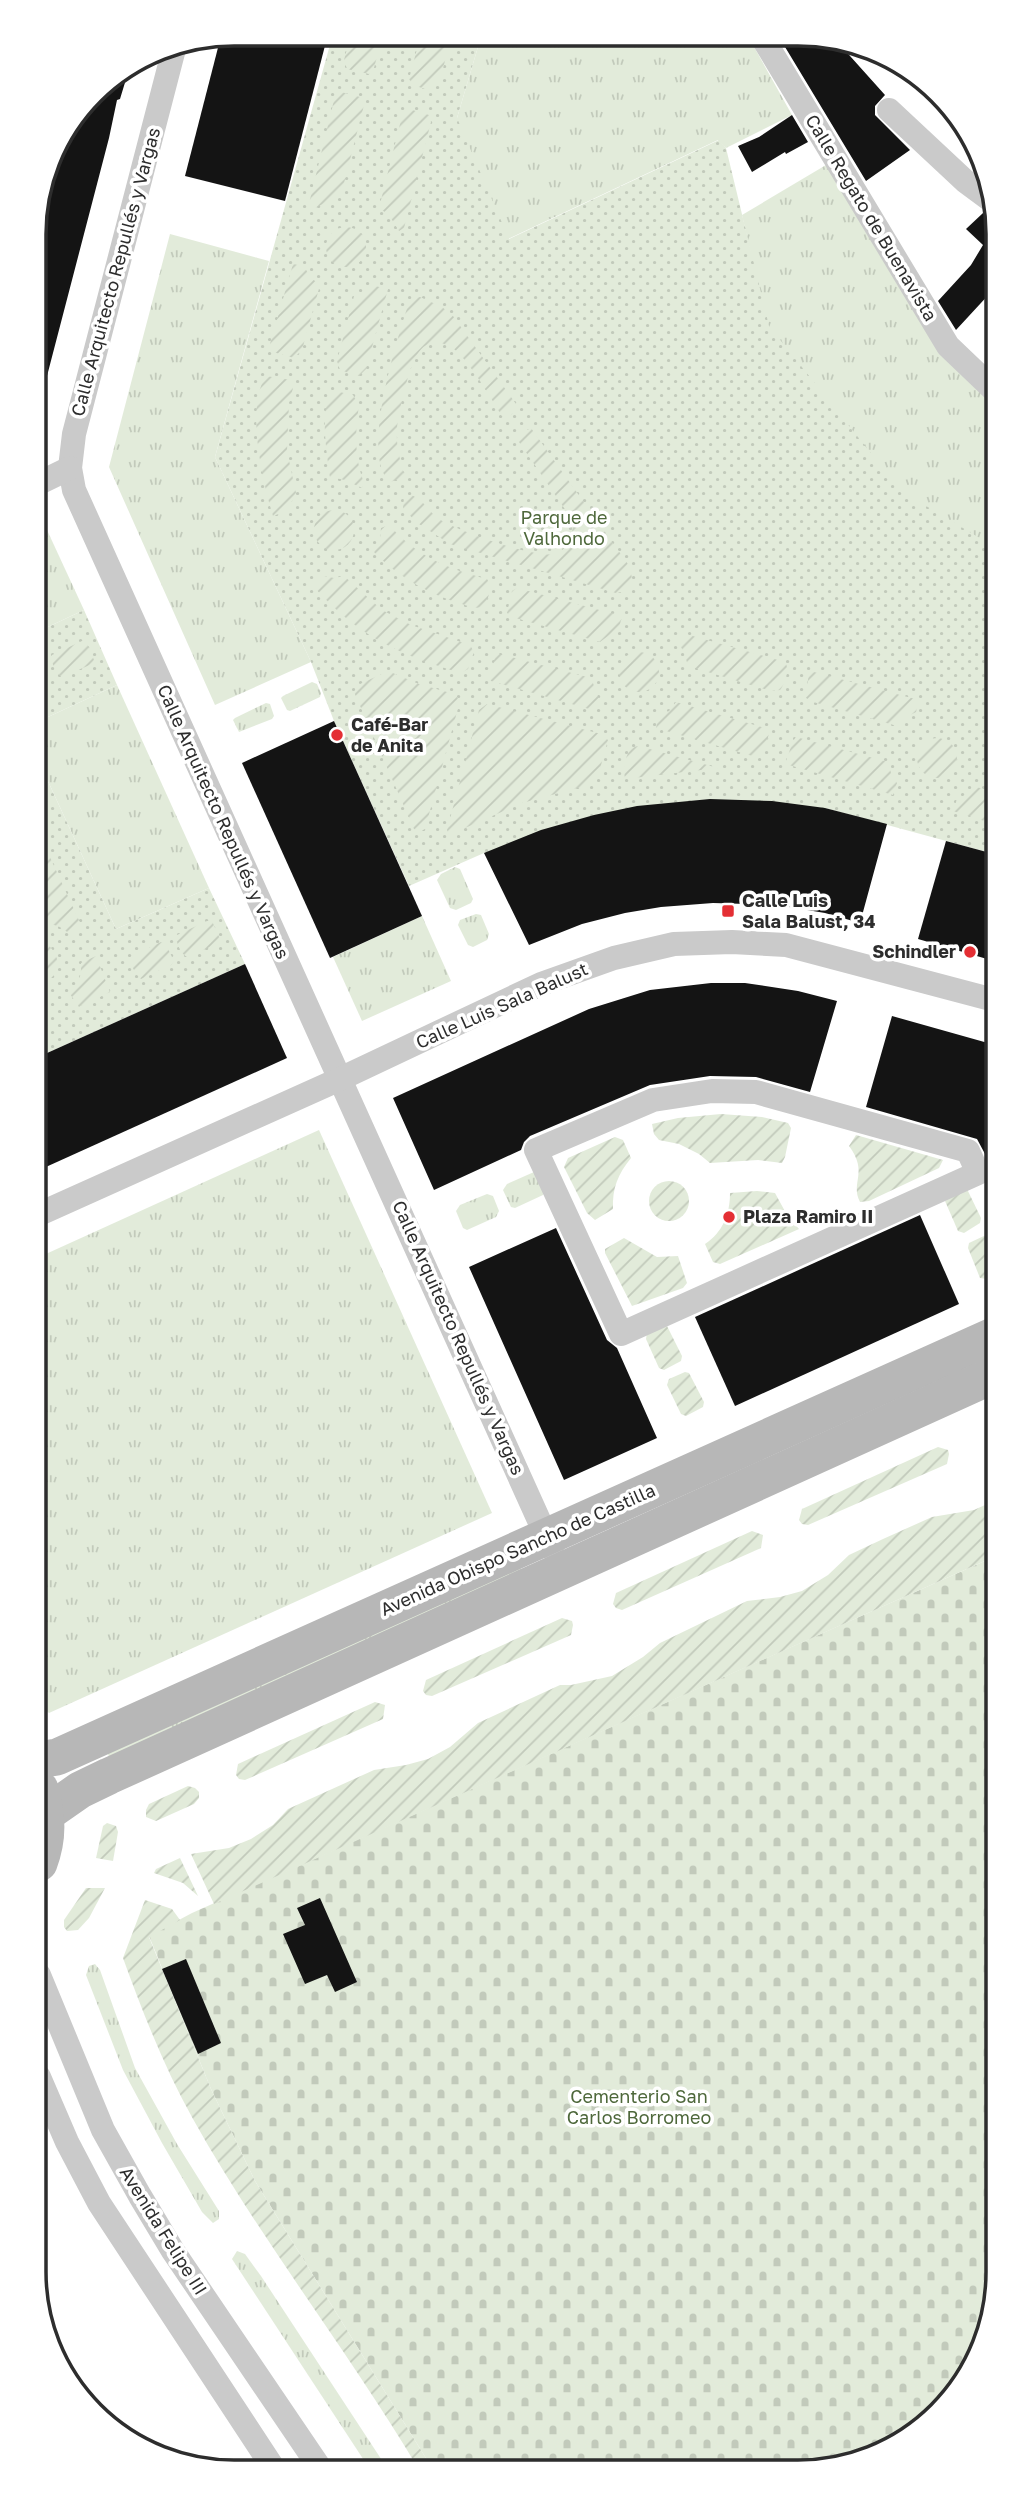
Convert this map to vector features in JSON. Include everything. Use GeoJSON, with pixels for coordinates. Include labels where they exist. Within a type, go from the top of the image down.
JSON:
{"type":"FeatureCollection","features":[{"type":"Feature","properties":{"kind":"main road","name":"Avenida Obispo Sancho de Castilla"},"geometry":{"type":"LineString","coordinates":[[46,1759],[57,1757],[986,1339]]}},
{"type":"Feature","properties":{"kind":"main road"},"geometry":{"type":"LineString","coordinates":[[46,1798],[80,1790],[986,1379]]}},
{"type":"Feature","properties":{"kind":"street","name":"Calle Regato de Buenavista"},"geometry":{"type":"LineString","coordinates":[[766,46],[948,346],[986,382]]}},
{"type":"Feature","properties":{"kind":"street","name":"Calle Arquitecto Repullés y Vargas"},"geometry":{"type":"LineString","coordinates":[[172,55],[74,434],[71,468],[74,490],[563,1572]]}},
{"type":"Feature","properties":{"kind":"street"},"geometry":{"type":"LineString","coordinates":[[889,110],[982,193]]}},
{"type":"Feature","properties":{"kind":"street"},"geometry":{"type":"LineString","coordinates":[[46,479],[71,468]]}},
{"type":"Feature","properties":{"kind":"street","name":"Calle Luis Sala Balust"},"geometry":{"type":"LineString","coordinates":[[46,1211],[340,1079],[541,984],[614,958],[674,944],[786,945],[986,998]]}},
{"type":"Feature","properties":{"kind":"street"},"geometry":{"type":"LineString","coordinates":[[712,1091],[756,1092],[968,1151],[978,1173],[621,1334],[539,1157],[536,1150],[653,1100],[712,1091]]}},
{"type":"Feature","properties":{"kind":"street","name":"Avenida Felipe III"},"geometry":{"type":"LineString","coordinates":[[46,1992],[103,2130],[140,2196],[173,2251],[315,2460]]}},
{"type":"Feature","properties":{"kind":"street","name":"Avenida Felipe III"},"geometry":{"type":"LineString","coordinates":[[46,2093],[67,2142],[99,2203],[268,2460]]}},
{"type":"Feature","properties":{"kind":"green space","name":"Parque de Valhondo"},"geometry":{"type":"Polygon","coordinates":[[[330,46],[478,46],[457,118],[509,239],[719,140],[726,148],[769,326],[882,467],[911,497],[986,542],[986,852],[825,808],[484,853],[409,886],[334,721],[311,662],[215,457],[330,46]]]}},
{"type":"Feature","properties":{"kind":"green space"},"geometry":{"type":"Polygon","coordinates":[[[348,46],[380,46],[374,68],[369,74],[347,69],[344,60],[348,46]]]}},
{"type":"Feature","properties":{"kind":"green space"},"geometry":{"type":"Polygon","coordinates":[[[418,46],[449,46],[439,83],[431,91],[413,85],[409,79],[418,46]]]}},
{"type":"Feature","properties":{"kind":"green space"},"geometry":{"type":"Polygon","coordinates":[[[478,46],[754,46],[792,115],[726,148],[718,140],[451,266],[457,118],[478,46]]]}},
{"type":"Feature","properties":{"kind":"green space"},"geometry":{"type":"Polygon","coordinates":[[[341,92],[360,97],[364,105],[341,195],[311,210],[308,208],[335,96],[341,92]]]}},
{"type":"Feature","properties":{"kind":"green space"},"geometry":{"type":"Polygon","coordinates":[[[409,109],[429,115],[431,122],[404,228],[399,231],[389,215],[379,208],[402,116],[409,109]]]}},
{"type":"Feature","properties":{"kind":"green space"},"geometry":{"type":"Polygon","coordinates":[[[826,165],[959,371],[986,396],[986,695],[689,611],[755,272],[742,215],[826,165]]]}},
{"type":"Feature","properties":{"kind":"green space"},"geometry":{"type":"Polygon","coordinates":[[[346,227],[360,233],[366,247],[360,261],[346,267],[332,261],[326,247],[332,233],[346,227]]]}},
{"type":"Feature","properties":{"kind":"green space"},"geometry":{"type":"Polygon","coordinates":[[[170,234],[269,261],[215,457],[311,662],[215,705],[109,467],[170,234]]]}},
{"type":"Feature","properties":{"kind":"green space"},"geometry":{"type":"Polygon","coordinates":[[[293,264],[304,266],[310,277],[320,285],[302,350],[294,358],[273,352],[270,344],[293,264]]]}},
{"type":"Feature","properties":{"kind":"green space"},"geometry":{"type":"Polygon","coordinates":[[[375,286],[388,289],[366,369],[359,376],[340,370],[337,361],[354,296],[375,286]]]}},
{"type":"Feature","properties":{"kind":"green space"},"geometry":{"type":"Polygon","coordinates":[[[420,297],[442,307],[453,316],[516,404],[512,414],[502,416],[478,378],[457,352],[440,343],[431,343],[424,347],[410,370],[398,420],[398,448],[404,474],[390,482],[381,468],[378,448],[379,423],[390,367],[409,302],[412,298],[420,297]]]}},
{"type":"Feature","properties":{"kind":"green space"},"geometry":{"type":"Polygon","coordinates":[[[266,376],[291,380],[293,388],[289,403],[287,451],[296,493],[287,511],[273,516],[261,465],[256,425],[260,390],[266,376]]]}},
{"type":"Feature","properties":{"kind":"green space"},"geometry":{"type":"Polygon","coordinates":[[[335,391],[353,395],[359,405],[356,444],[364,483],[362,488],[330,477],[325,418],[326,406],[335,391]]]}},
{"type":"Feature","properties":{"kind":"green space"},"geometry":{"type":"Polygon","coordinates":[[[531,428],[630,567],[632,579],[627,591],[616,593],[450,544],[416,522],[403,508],[404,498],[411,495],[419,499],[439,519],[477,536],[529,552],[552,554],[562,550],[571,537],[573,521],[517,439],[519,434],[531,428]]]}},
{"type":"Feature","properties":{"kind":"green space"},"geometry":{"type":"Polygon","coordinates":[[[334,510],[348,516],[354,530],[348,544],[334,550],[320,544],[314,530],[320,516],[334,510]]]}},
{"type":"Feature","properties":{"kind":"green space"},"geometry":{"type":"Polygon","coordinates":[[[389,525],[411,545],[434,560],[487,579],[491,586],[485,605],[475,608],[450,600],[426,590],[393,569],[374,552],[380,539],[381,528],[389,525]]]}},
{"type":"Feature","properties":{"kind":"green space"},"geometry":{"type":"Polygon","coordinates":[[[46,528],[84,610],[46,628],[46,528]]]}},
{"type":"Feature","properties":{"kind":"green space"},"geometry":{"type":"Polygon","coordinates":[[[324,576],[344,576],[382,610],[411,625],[470,645],[474,652],[468,669],[461,673],[417,658],[380,641],[346,618],[313,586],[324,576]]]}},
{"type":"Feature","properties":{"kind":"green space"},"geometry":{"type":"Polygon","coordinates":[[[517,588],[622,616],[619,628],[600,642],[512,617],[507,613],[512,591],[517,588]]]}},
{"type":"Feature","properties":{"kind":"green space"},"geometry":{"type":"Polygon","coordinates":[[[84,610],[117,685],[46,718],[46,628],[84,610]]]}},
{"type":"Feature","properties":{"kind":"green space"},"geometry":{"type":"Polygon","coordinates":[[[682,633],[785,662],[787,672],[784,684],[780,690],[771,691],[688,666],[679,644],[682,633]]]}},
{"type":"Feature","properties":{"kind":"green space"},"geometry":{"type":"Polygon","coordinates":[[[86,641],[94,660],[92,664],[62,677],[54,667],[52,655],[86,641]]]}},
{"type":"Feature","properties":{"kind":"green space"},"geometry":{"type":"Polygon","coordinates":[[[639,652],[653,658],[659,672],[653,686],[639,692],[625,686],[619,672],[625,658],[639,652]]]}},
{"type":"Feature","properties":{"kind":"green space"},"geometry":{"type":"Polygon","coordinates":[[[499,654],[591,678],[599,699],[596,711],[491,681],[489,677],[495,657],[499,654]]]}},
{"type":"Feature","properties":{"kind":"green space"},"geometry":{"type":"Polygon","coordinates":[[[388,671],[454,694],[460,701],[425,829],[419,832],[414,829],[354,692],[358,685],[388,671]]]}},
{"type":"Feature","properties":{"kind":"green space"},"geometry":{"type":"Polygon","coordinates":[[[814,672],[919,700],[916,712],[904,718],[897,726],[810,701],[805,697],[809,674],[814,672]]]}},
{"type":"Feature","properties":{"kind":"green space"},"geometry":{"type":"Polygon","coordinates":[[[312,682],[317,684],[320,697],[287,710],[281,698],[312,682]]]}},
{"type":"Feature","properties":{"kind":"green space"},"geometry":{"type":"Polygon","coordinates":[[[117,685],[209,888],[116,929],[46,777],[46,718],[117,685]]]}},
{"type":"Feature","properties":{"kind":"green space"},"geometry":{"type":"Polygon","coordinates":[[[676,702],[765,728],[769,733],[764,754],[756,757],[656,728],[659,715],[669,711],[676,702]]]}},
{"type":"Feature","properties":{"kind":"green space"},"geometry":{"type":"Polygon","coordinates":[[[266,703],[270,704],[274,716],[272,719],[239,732],[233,720],[266,703]]]}},
{"type":"Feature","properties":{"kind":"green space"},"geometry":{"type":"Polygon","coordinates":[[[487,704],[601,734],[608,740],[596,783],[522,803],[449,835],[447,830],[479,710],[487,704]]]}},
{"type":"Feature","properties":{"kind":"green space"},"geometry":{"type":"Polygon","coordinates":[[[796,737],[888,762],[897,783],[893,795],[789,765],[786,761],[796,737]]]}},
{"type":"Feature","properties":{"kind":"green space"},"geometry":{"type":"Polygon","coordinates":[[[937,738],[951,744],[957,758],[951,772],[937,778],[923,772],[917,758],[923,744],[937,738]]]}},
{"type":"Feature","properties":{"kind":"green space"},"geometry":{"type":"Polygon","coordinates":[[[639,746],[718,768],[625,779],[624,769],[628,754],[634,747],[639,746]]]}},
{"type":"Feature","properties":{"kind":"green space"},"geometry":{"type":"Polygon","coordinates":[[[46,777],[116,929],[209,888],[245,964],[46,1054],[46,777]]]}},
{"type":"Feature","properties":{"kind":"green space"},"geometry":{"type":"Polygon","coordinates":[[[973,786],[986,790],[986,821],[953,811],[957,799],[967,794],[973,786]]]}},
{"type":"Feature","properties":{"kind":"green space"},"geometry":{"type":"Polygon","coordinates":[[[49,855],[83,929],[71,935],[63,929],[46,924],[46,856],[49,855]]]}},
{"type":"Feature","properties":{"kind":"green space"},"geometry":{"type":"Polygon","coordinates":[[[455,867],[460,869],[473,899],[471,903],[456,910],[450,908],[437,880],[441,874],[455,867]]]}},
{"type":"Feature","properties":{"kind":"green space"},"geometry":{"type":"Polygon","coordinates":[[[476,914],[481,915],[489,934],[487,940],[473,947],[468,945],[458,925],[460,920],[476,914]]]}},
{"type":"Feature","properties":{"kind":"green space"},"geometry":{"type":"Polygon","coordinates":[[[422,916],[451,981],[362,1021],[333,957],[422,916]]]}},
{"type":"Feature","properties":{"kind":"green space"},"geometry":{"type":"Polygon","coordinates":[[[212,921],[220,939],[217,944],[187,957],[179,948],[177,935],[212,921]]]}},
{"type":"Feature","properties":{"kind":"green space"},"geometry":{"type":"Polygon","coordinates":[[[161,942],[165,943],[174,961],[141,979],[133,968],[131,956],[161,942]]]}},
{"type":"Feature","properties":{"kind":"green space"},"geometry":{"type":"Polygon","coordinates":[[[46,945],[53,951],[58,963],[55,974],[46,981],[46,945]]]}},
{"type":"Feature","properties":{"kind":"green space"},"geometry":{"type":"Polygon","coordinates":[[[96,956],[110,992],[79,1007],[70,994],[79,980],[81,963],[96,956]]]}},
{"type":"Feature","properties":{"kind":"green space"},"geometry":{"type":"Polygon","coordinates":[[[721,1114],[762,1117],[788,1123],[791,1128],[782,1163],[758,1160],[710,1163],[679,1144],[659,1140],[654,1134],[652,1124],[678,1118],[721,1114]]]}},
{"type":"Feature","properties":{"kind":"green space"},"geometry":{"type":"Polygon","coordinates":[[[319,1130],[492,1513],[49,1713],[46,1711],[46,1254],[319,1130]]]}},
{"type":"Feature","properties":{"kind":"green space"},"geometry":{"type":"Polygon","coordinates":[[[856,1135],[943,1160],[939,1168],[869,1201],[860,1202],[857,1195],[858,1163],[849,1146],[856,1135]]]}},
{"type":"Feature","properties":{"kind":"green space"},"geometry":{"type":"Polygon","coordinates":[[[615,1137],[623,1140],[631,1158],[617,1182],[613,1209],[595,1220],[587,1213],[564,1167],[568,1158],[615,1137]]]}},
{"type":"Feature","properties":{"kind":"green space"},"geometry":{"type":"Polygon","coordinates":[[[534,1172],[546,1189],[543,1195],[515,1208],[511,1207],[503,1190],[507,1184],[534,1172]]]}},
{"type":"Feature","properties":{"kind":"green space"},"geometry":{"type":"Polygon","coordinates":[[[669,1181],[683,1187],[689,1201],[683,1215],[669,1221],[655,1215],[649,1201],[655,1187],[669,1181]]]}},
{"type":"Feature","properties":{"kind":"green space"},"geometry":{"type":"Polygon","coordinates":[[[967,1189],[981,1218],[980,1223],[964,1233],[958,1231],[945,1201],[967,1189]]]}},
{"type":"Feature","properties":{"kind":"green space"},"geometry":{"type":"Polygon","coordinates":[[[730,1193],[775,1193],[787,1215],[799,1229],[720,1264],[713,1262],[705,1244],[724,1222],[730,1193]]]}},
{"type":"Feature","properties":{"kind":"green space"},"geometry":{"type":"Polygon","coordinates":[[[487,1194],[493,1196],[499,1211],[496,1217],[467,1230],[463,1228],[456,1211],[460,1205],[487,1194]]]}},
{"type":"Feature","properties":{"kind":"green space"},"geometry":{"type":"Polygon","coordinates":[[[986,1235],[986,1279],[980,1278],[968,1248],[969,1243],[986,1235]]]}},
{"type":"Feature","properties":{"kind":"green space"},"geometry":{"type":"Polygon","coordinates":[[[624,1238],[657,1257],[678,1256],[687,1283],[683,1288],[632,1306],[605,1253],[605,1249],[624,1238]]]}},
{"type":"Feature","properties":{"kind":"green space"},"geometry":{"type":"Polygon","coordinates":[[[667,1326],[682,1356],[681,1361],[664,1370],[659,1368],[646,1339],[647,1333],[667,1326]]]}},
{"type":"Feature","properties":{"kind":"green space"},"geometry":{"type":"Polygon","coordinates":[[[685,1372],[689,1373],[704,1402],[703,1407],[686,1416],[681,1414],[667,1385],[669,1379],[685,1372]]]}},
{"type":"Feature","properties":{"kind":"green space"},"geometry":{"type":"Polygon","coordinates":[[[938,1447],[948,1450],[947,1464],[808,1525],[799,1520],[802,1509],[938,1447]]]}},
{"type":"Feature","properties":{"kind":"green space"},"geometry":{"type":"Polygon","coordinates":[[[986,1505],[986,1560],[214,1904],[191,1854],[229,1848],[251,1839],[273,1825],[288,1809],[374,1770],[428,1759],[450,1747],[478,1723],[560,1685],[612,1676],[660,1643],[747,1601],[802,1591],[828,1575],[849,1555],[932,1517],[974,1510],[986,1505]]]}},
{"type":"Feature","properties":{"kind":"green space"},"geometry":{"type":"Polygon","coordinates":[[[752,1531],[763,1535],[761,1548],[622,1610],[613,1604],[616,1593],[752,1531]]]}},
{"type":"Feature","properties":{"kind":"green space","name":"Cementerio San Carlos Borromeo"},"geometry":{"type":"Polygon","coordinates":[[[986,1560],[986,2285],[977,2333],[955,2377],[931,2405],[903,2429],[870,2446],[823,2459],[427,2460],[255,2181],[211,2089],[149,1936],[192,1913],[986,1560]]]}},
{"type":"Feature","properties":{"kind":"green space"},"geometry":{"type":"Polygon","coordinates":[[[519,1567],[524,1572],[110,1759],[107,1752],[519,1567]]]}},
{"type":"Feature","properties":{"kind":"green space"},"geometry":{"type":"Polygon","coordinates":[[[562,1618],[572,1621],[571,1635],[432,1696],[423,1691],[426,1680],[562,1618]]]}},
{"type":"Feature","properties":{"kind":"green space"},"geometry":{"type":"Polygon","coordinates":[[[375,1702],[385,1705],[383,1719],[245,1780],[236,1775],[238,1764],[375,1702]]]}},
{"type":"Feature","properties":{"kind":"green space"},"geometry":{"type":"Polygon","coordinates":[[[188,1786],[199,1792],[199,1798],[194,1804],[156,1821],[146,1817],[149,1804],[188,1786]]]}},
{"type":"Feature","properties":{"kind":"green space"},"geometry":{"type":"Polygon","coordinates":[[[107,1823],[116,1826],[118,1832],[113,1861],[96,1858],[103,1826],[107,1823]]]}},
{"type":"Feature","properties":{"kind":"green space"},"geometry":{"type":"Polygon","coordinates":[[[180,1858],[198,1896],[183,1883],[154,1873],[156,1869],[180,1858]]]}},
{"type":"Feature","properties":{"kind":"green space"},"geometry":{"type":"Polygon","coordinates":[[[86,1888],[105,1888],[89,1918],[78,1930],[67,1931],[64,1920],[86,1888]]]}},
{"type":"Feature","properties":{"kind":"green space"},"geometry":{"type":"Polygon","coordinates":[[[145,1900],[172,1909],[180,1920],[149,1937],[211,2089],[255,2181],[427,2460],[413,2460],[219,2164],[173,2080],[123,1958],[145,1900]]]}},
{"type":"Feature","properties":{"kind":"green space"},"geometry":{"type":"Polygon","coordinates":[[[95,1964],[100,1970],[135,2068],[177,2144],[219,2211],[219,2219],[213,2223],[202,2212],[123,2070],[86,1975],[89,1966],[95,1964]]]}},
{"type":"Feature","properties":{"kind":"green space"},"geometry":{"type":"Polygon","coordinates":[[[237,2251],[245,2254],[382,2460],[364,2460],[232,2259],[237,2251]]]}},
{"type":"Feature","properties":{"kind":"building"},"geometry":{"type":"Polygon","coordinates":[[[325,46],[285,201],[185,176],[218,47],[325,46]]]}},
{"type":"Feature","properties":{"kind":"building"},"geometry":{"type":"Polygon","coordinates":[[[784,46],[823,47],[846,52],[885,95],[875,106],[875,115],[910,150],[866,181],[784,46]]]}},
{"type":"Feature","properties":{"kind":"building"},"geometry":{"type":"Polygon","coordinates":[[[126,80],[120,99],[117,100],[46,380],[46,221],[52,185],[65,150],[84,119],[126,80]]]}},
{"type":"Feature","properties":{"kind":"building"},"geometry":{"type":"Polygon","coordinates":[[[792,115],[808,142],[752,172],[738,146],[759,137],[792,115]]]}},
{"type":"Feature","properties":{"kind":"building"},"geometry":{"type":"Polygon","coordinates":[[[985,214],[986,298],[956,330],[938,301],[971,265],[983,245],[966,229],[985,214]]]}},
{"type":"Feature","properties":{"kind":"building"},"geometry":{"type":"Polygon","coordinates":[[[334,721],[422,916],[330,958],[242,763],[334,721]]]}},
{"type":"Feature","properties":{"kind":"building"},"geometry":{"type":"Polygon","coordinates":[[[710,799],[772,801],[825,808],[887,824],[860,923],[825,913],[777,905],[713,903],[625,913],[582,924],[529,945],[484,853],[541,830],[594,815],[637,806],[710,799]]]}},
{"type":"Feature","properties":{"kind":"building"},"geometry":{"type":"Polygon","coordinates":[[[946,841],[986,852],[986,959],[918,939],[946,841]]]}},
{"type":"Feature","properties":{"kind":"building"},"geometry":{"type":"Polygon","coordinates":[[[245,964],[287,1058],[46,1167],[46,1054],[245,964]]]}},
{"type":"Feature","properties":{"kind":"building"},"geometry":{"type":"Polygon","coordinates":[[[711,983],[745,983],[798,991],[837,1001],[810,1092],[756,1077],[710,1076],[650,1085],[530,1136],[521,1150],[434,1190],[393,1098],[589,1009],[650,990],[711,983]]]}},
{"type":"Feature","properties":{"kind":"building"},"geometry":{"type":"Polygon","coordinates":[[[892,1016],[986,1042],[986,1156],[977,1139],[866,1107],[892,1016]]]}},
{"type":"Feature","properties":{"kind":"building"},"geometry":{"type":"Polygon","coordinates":[[[920,1215],[959,1304],[735,1406],[695,1317],[920,1215]]]}},
{"type":"Feature","properties":{"kind":"building"},"geometry":{"type":"Polygon","coordinates":[[[556,1228],[607,1340],[617,1348],[657,1438],[564,1480],[469,1267],[556,1228]]]}},
{"type":"Feature","properties":{"kind":"building"},"geometry":{"type":"Polygon","coordinates":[[[320,1898],[357,1982],[335,1992],[327,1975],[305,1984],[283,1934],[305,1925],[297,1908],[320,1898]]]}},
{"type":"Feature","properties":{"kind":"building"},"geometry":{"type":"Polygon","coordinates":[[[186,1959],[221,2043],[198,2054],[162,1969],[186,1959]]]}},
{"type":"Feature","properties":{"kind":"place","name":"Café-Bar de Anita"},"geometry":{"type":"Point","coordinates":[337,735]}},
{"type":"Feature","properties":{"kind":"place","name":"Calle Luis Sala Balust, 34"},"geometry":{"type":"Point","coordinates":[728,911]}},
{"type":"Feature","properties":{"kind":"place","name":"Schindler"},"geometry":{"type":"Point","coordinates":[970,952]}},
{"type":"Feature","properties":{"kind":"place","name":"Plaza Ramiro II"},"geometry":{"type":"Point","coordinates":[729,1217]}}]}
